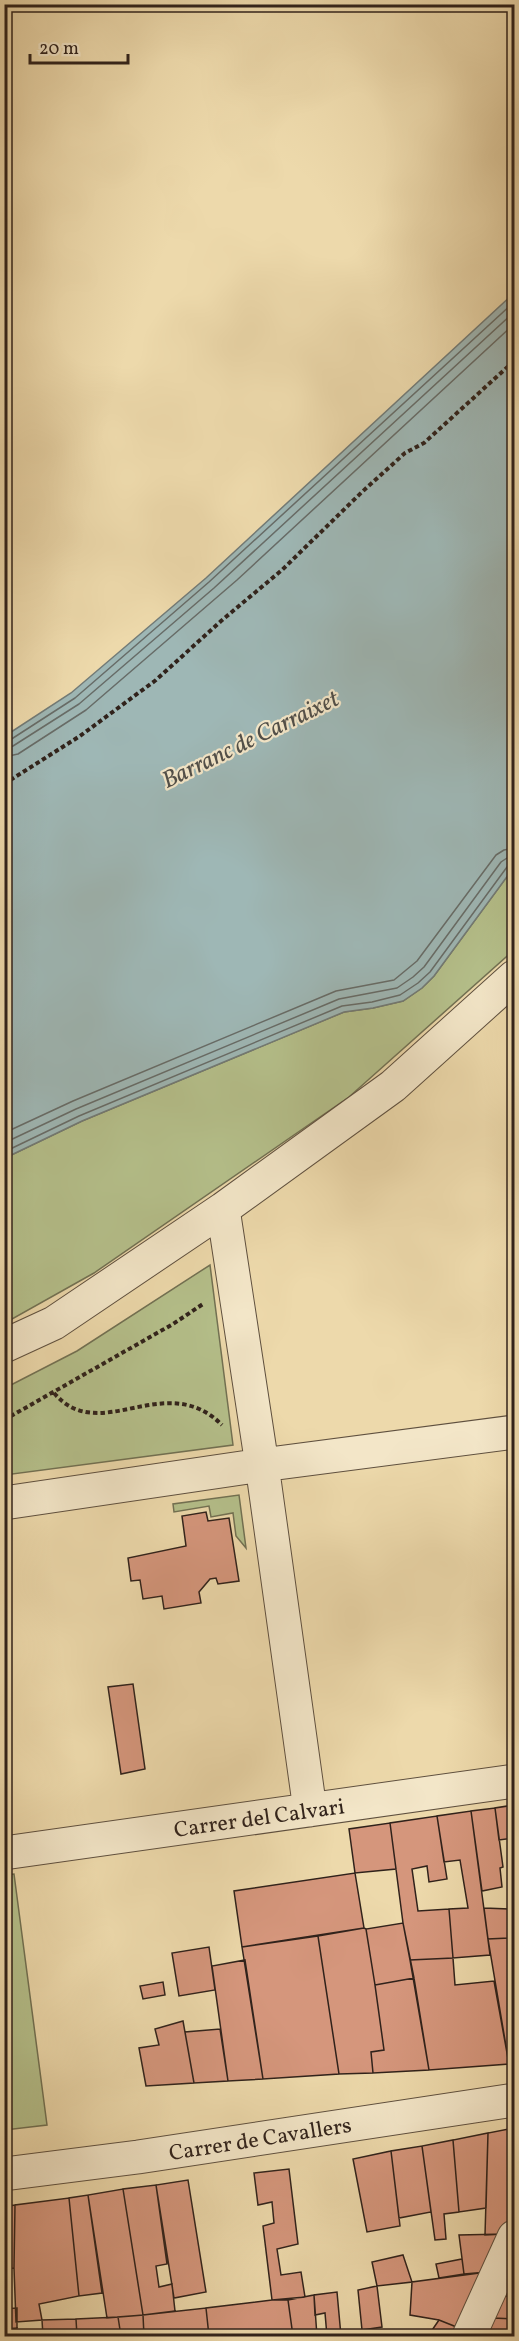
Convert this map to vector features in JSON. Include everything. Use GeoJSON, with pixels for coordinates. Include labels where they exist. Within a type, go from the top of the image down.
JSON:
{"type":"FeatureCollection","features":[{"type":"Feature","properties":{"kind":"street"},"geometry":{"type":"LineString","coordinates":[[4,1346],[54,1323],[223,1209],[393,1086],[514,977]]}},
{"type":"Feature","properties":{"kind":"street"},"geometry":{"type":"LineString","coordinates":[[223,1209],[262,1465],[310,1810]]}},
{"type":"Feature","properties":{"kind":"street"},"geometry":{"type":"LineString","coordinates":[[4,1503],[262,1465],[514,1432]]}},
{"type":"Feature","properties":{"kind":"street","name":"Carrer del Calvari"},"geometry":{"type":"LineString","coordinates":[[4,1853],[514,1781]]}},
{"type":"Feature","properties":{"kind":"street","name":"Carrer de Cavallers"},"geometry":{"type":"LineString","coordinates":[[4,2174],[149,2155],[514,2100]]}},
{"type":"Feature","properties":{"kind":"street"},"geometry":{"type":"LineString","coordinates":[[469,2337],[514,2237]]}},
{"type":"Feature","properties":{"kind":"path"},"geometry":{"type":"LineString","coordinates":[[4,784],[80,736],[156,680],[282,570],[405,453],[424,443],[514,362]]}},
{"type":"Feature","properties":{"kind":"path"},"geometry":{"type":"LineString","coordinates":[[4,1420],[54,1393],[210,1300]]}},
{"type":"Feature","properties":{"kind":"path"},"geometry":{"type":"LineString","coordinates":[[54,1393],[71,1408],[97,1414],[160,1402],[180,1403],[200,1409],[220,1422],[226,1430]]}},
{"type":"Feature","properties":{"kind":"green space"},"geometry":{"type":"Polygon","coordinates":[[[514,867],[514,950],[349,1097],[94,1273],[5,1323],[5,1158],[82,1121],[344,1012],[403,1001],[422,988],[434,976],[514,867]]]}},
{"type":"Feature","properties":{"kind":"green space"},"geometry":{"type":"Polygon","coordinates":[[[210,1265],[233,1445],[5,1475],[5,1388],[77,1351],[210,1265]]]}},
{"type":"Feature","properties":{"kind":"green space"},"geometry":{"type":"Polygon","coordinates":[[[239,1495],[246,1548],[236,1536],[233,1513],[211,1517],[209,1506],[174,1512],[173,1504],[239,1495]]]}},
{"type":"Feature","properties":{"kind":"green space"},"geometry":{"type":"Polygon","coordinates":[[[14,1874],[47,2125],[5,2130],[4,1875],[14,1874]]]}},
{"type":"Feature","properties":{"kind":"water","name":"Barranc de Carraixet"},"geometry":{"type":"Polygon","coordinates":[[[514,293],[514,867],[434,976],[422,988],[403,1001],[344,1012],[82,1121],[5,1158],[5,736],[71,693],[206,578],[514,293]]]}},
{"type":"Feature","properties":{"kind":"building"},"geometry":{"type":"Polygon","coordinates":[[[206,1512],[208,1521],[229,1518],[239,1581],[218,1584],[216,1578],[210,1579],[199,1592],[201,1603],[164,1609],[162,1596],[143,1599],[140,1580],[131,1581],[128,1558],[186,1546],[182,1516],[206,1512]]]}},
{"type":"Feature","properties":{"kind":"building"},"geometry":{"type":"Polygon","coordinates":[[[133,1684],[145,1769],[121,1774],[108,1687],[133,1684]]]}},
{"type":"Feature","properties":{"kind":"building"},"geometry":{"type":"Polygon","coordinates":[[[514,1805],[514,1838],[499,1840],[495,1808],[514,1805]]]}},
{"type":"Feature","properties":{"kind":"building"},"geometry":{"type":"Polygon","coordinates":[[[495,1808],[503,1867],[500,1868],[502,1887],[482,1891],[471,1811],[495,1808]]]}},
{"type":"Feature","properties":{"kind":"building"},"geometry":{"type":"Polygon","coordinates":[[[471,1811],[490,1955],[453,1958],[449,1909],[468,1908],[460,1860],[444,1862],[437,1816],[471,1811]]]}},
{"type":"Feature","properties":{"kind":"building"},"geometry":{"type":"Polygon","coordinates":[[[437,1816],[447,1879],[429,1882],[427,1866],[412,1869],[418,1911],[449,1909],[453,1958],[410,1960],[390,1823],[437,1816]]]}},
{"type":"Feature","properties":{"kind":"building"},"geometry":{"type":"Polygon","coordinates":[[[390,1823],[396,1869],[355,1873],[349,1829],[390,1823]]]}},
{"type":"Feature","properties":{"kind":"building"},"geometry":{"type":"Polygon","coordinates":[[[355,1873],[364,1928],[242,1947],[234,1891],[355,1873]]]}},
{"type":"Feature","properties":{"kind":"building"},"geometry":{"type":"Polygon","coordinates":[[[484,1908],[509,1909],[509,1938],[488,1939],[484,1908]]]}},
{"type":"Feature","properties":{"kind":"building"},"geometry":{"type":"Polygon","coordinates":[[[403,1923],[414,1978],[375,1985],[366,1929],[403,1923]]]}},
{"type":"Feature","properties":{"kind":"building"},"geometry":{"type":"Polygon","coordinates":[[[366,1929],[384,2050],[371,2052],[373,2073],[339,2074],[318,1936],[366,1929]]]}},
{"type":"Feature","properties":{"kind":"building"},"geometry":{"type":"Polygon","coordinates":[[[318,1936],[339,2074],[263,2079],[242,1947],[318,1936]]]}},
{"type":"Feature","properties":{"kind":"building"},"geometry":{"type":"Polygon","coordinates":[[[514,1938],[514,2064],[509,2064],[488,1939],[514,1938]]]}},
{"type":"Feature","properties":{"kind":"building"},"geometry":{"type":"Polygon","coordinates":[[[209,1947],[215,1990],[179,1996],[172,1953],[209,1947]]]}},
{"type":"Feature","properties":{"kind":"building"},"geometry":{"type":"Polygon","coordinates":[[[453,1958],[455,1985],[494,1981],[509,2064],[429,2070],[410,1960],[453,1958]]]}},
{"type":"Feature","properties":{"kind":"building"},"geometry":{"type":"Polygon","coordinates":[[[245,1960],[263,2079],[228,2081],[212,1966],[245,1960]]]}},
{"type":"Feature","properties":{"kind":"building"},"geometry":{"type":"Polygon","coordinates":[[[414,1978],[429,2070],[373,2073],[371,2052],[384,2050],[375,1985],[414,1978]]]}},
{"type":"Feature","properties":{"kind":"building"},"geometry":{"type":"Polygon","coordinates":[[[163,1982],[165,1995],[143,1999],[140,1986],[163,1982]]]}},
{"type":"Feature","properties":{"kind":"building"},"geometry":{"type":"Polygon","coordinates":[[[183,2021],[194,2083],[146,2086],[139,2048],[159,2045],[155,2029],[183,2021]]]}},
{"type":"Feature","properties":{"kind":"building"},"geometry":{"type":"Polygon","coordinates":[[[220,2029],[228,2081],[194,2083],[185,2032],[220,2029]]]}},
{"type":"Feature","properties":{"kind":"building"},"geometry":{"type":"Polygon","coordinates":[[[514,2128],[514,2214],[505,2234],[485,2235],[488,2133],[514,2128]]]}},
{"type":"Feature","properties":{"kind":"building"},"geometry":{"type":"Polygon","coordinates":[[[488,2133],[486,2208],[459,2212],[453,2140],[488,2133]]]}},
{"type":"Feature","properties":{"kind":"building"},"geometry":{"type":"Polygon","coordinates":[[[453,2140],[459,2212],[444,2214],[446,2239],[435,2240],[422,2146],[453,2140]]]}},
{"type":"Feature","properties":{"kind":"building"},"geometry":{"type":"Polygon","coordinates":[[[422,2146],[431,2212],[399,2218],[391,2151],[422,2146]]]}},
{"type":"Feature","properties":{"kind":"building"},"geometry":{"type":"Polygon","coordinates":[[[391,2151],[400,2226],[367,2232],[353,2159],[391,2151]]]}},
{"type":"Feature","properties":{"kind":"building"},"geometry":{"type":"Polygon","coordinates":[[[289,2169],[298,2244],[277,2249],[281,2275],[301,2272],[305,2297],[272,2300],[263,2226],[274,2223],[272,2202],[258,2205],[254,2173],[289,2169]]]}},
{"type":"Feature","properties":{"kind":"building"},"geometry":{"type":"Polygon","coordinates":[[[188,2180],[206,2292],[174,2298],[156,2185],[188,2180]]]}},
{"type":"Feature","properties":{"kind":"building"},"geometry":{"type":"Polygon","coordinates":[[[156,2185],[167,2264],[156,2266],[159,2287],[172,2284],[175,2311],[143,2315],[123,2189],[156,2185]]]}},
{"type":"Feature","properties":{"kind":"building"},"geometry":{"type":"Polygon","coordinates":[[[123,2189],[143,2315],[107,2318],[88,2195],[123,2189]]]}},
{"type":"Feature","properties":{"kind":"building"},"geometry":{"type":"Polygon","coordinates":[[[88,2195],[102,2293],[79,2296],[69,2198],[88,2195]]]}},
{"type":"Feature","properties":{"kind":"building"},"geometry":{"type":"Polygon","coordinates":[[[69,2198],[79,2296],[39,2304],[42,2320],[16,2322],[15,2205],[69,2198]]]}},
{"type":"Feature","properties":{"kind":"building"},"geometry":{"type":"Polygon","coordinates":[[[15,2205],[14,2268],[4,2269],[4,2207],[15,2205]]]}},
{"type":"Feature","properties":{"kind":"building"},"geometry":{"type":"Polygon","coordinates":[[[505,2234],[487,2272],[464,2274],[459,2235],[505,2234]]]}},
{"type":"Feature","properties":{"kind":"building"},"geometry":{"type":"Polygon","coordinates":[[[403,2255],[412,2282],[377,2286],[372,2262],[403,2255]]]}},
{"type":"Feature","properties":{"kind":"building"},"geometry":{"type":"Polygon","coordinates":[[[462,2259],[464,2274],[439,2278],[436,2264],[462,2259]]]}},
{"type":"Feature","properties":{"kind":"building"},"geometry":{"type":"Polygon","coordinates":[[[514,2270],[514,2296],[505,2296],[514,2270]]]}},
{"type":"Feature","properties":{"kind":"building"},"geometry":{"type":"Polygon","coordinates":[[[487,2272],[459,2328],[439,2320],[410,2315],[412,2282],[487,2272]]]}},
{"type":"Feature","properties":{"kind":"building"},"geometry":{"type":"Polygon","coordinates":[[[377,2286],[382,2327],[362,2330],[358,2290],[377,2286]]]}},
{"type":"Feature","properties":{"kind":"building"},"geometry":{"type":"Polygon","coordinates":[[[337,2292],[341,2336],[327,2336],[325,2313],[315,2315],[314,2295],[337,2292]]]}},
{"type":"Feature","properties":{"kind":"building"},"geometry":{"type":"Polygon","coordinates":[[[314,2295],[317,2336],[293,2336],[288,2300],[314,2295]]]}},
{"type":"Feature","properties":{"kind":"building"},"geometry":{"type":"Polygon","coordinates":[[[505,2296],[514,2296],[514,2319],[493,2318],[505,2296]]]}},
{"type":"Feature","properties":{"kind":"building"},"geometry":{"type":"Polygon","coordinates":[[[288,2300],[293,2336],[209,2336],[206,2308],[288,2300]]]}},
{"type":"Feature","properties":{"kind":"building"},"geometry":{"type":"Polygon","coordinates":[[[17,2308],[17,2328],[4,2329],[4,2309],[17,2308]]]}},
{"type":"Feature","properties":{"kind":"building"},"geometry":{"type":"Polygon","coordinates":[[[206,2308],[209,2336],[144,2336],[143,2315],[206,2308]]]}},
{"type":"Feature","properties":{"kind":"building"},"geometry":{"type":"Polygon","coordinates":[[[143,2315],[144,2336],[121,2336],[118,2317],[143,2315]]]}},
{"type":"Feature","properties":{"kind":"building"},"geometry":{"type":"Polygon","coordinates":[[[118,2317],[121,2336],[77,2336],[76,2319],[118,2317]]]}},
{"type":"Feature","properties":{"kind":"building"},"geometry":{"type":"Polygon","coordinates":[[[493,2318],[514,2319],[514,2336],[487,2336],[493,2318]]]}},
{"type":"Feature","properties":{"kind":"building"},"geometry":{"type":"Polygon","coordinates":[[[76,2319],[77,2336],[43,2336],[42,2320],[76,2319]]]}},
{"type":"Feature","properties":{"kind":"building"},"geometry":{"type":"Polygon","coordinates":[[[439,2320],[459,2328],[455,2336],[428,2336],[439,2320]]]}},
{"type":"Feature","properties":{"kind":"building"},"geometry":{"type":"Polygon","coordinates":[[[17,2328],[16,2336],[4,2336],[4,2329],[17,2328]]]}}]}
